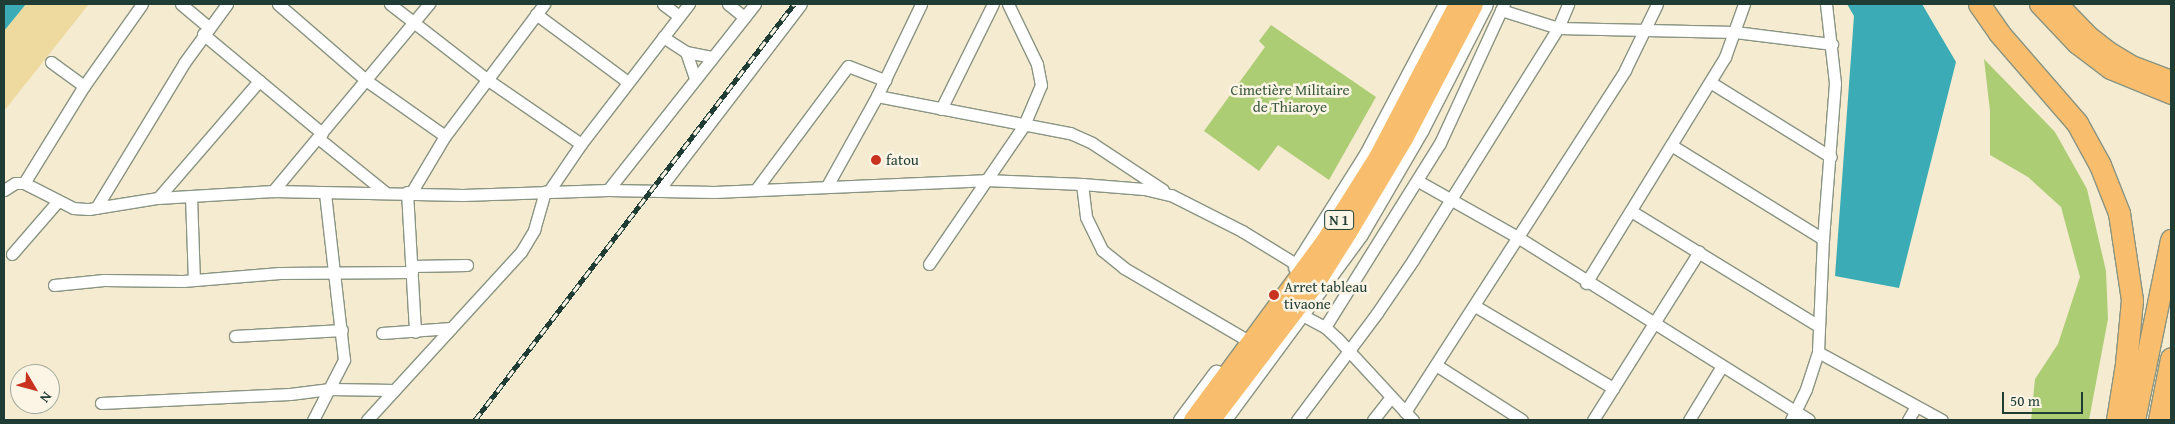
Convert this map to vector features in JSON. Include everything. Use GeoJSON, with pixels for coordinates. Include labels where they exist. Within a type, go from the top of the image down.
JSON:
{"type":"FeatureCollection","features":[{"type":"Feature","properties":{"kind":"highway"},"geometry":{"type":"LineString","coordinates":[[1979,4],[1999,33],[2076,123],[2100,165],[2118,212],[2132,300],[2117,420]]}},
{"type":"Feature","properties":{"kind":"highway"},"geometry":{"type":"LineString","coordinates":[[2134,420],[2171,240]]}},
{"type":"Feature","properties":{"kind":"highway"},"geometry":{"type":"LineString","coordinates":[[2159,420],[2171,358]]}},
{"type":"Feature","properties":{"kind":"main road","name":"N 1"},"geometry":{"type":"LineString","coordinates":[[1193,420],[1378,156],[1458,4]]}},
{"type":"Feature","properties":{"kind":"main road","name":"N 1"},"geometry":{"type":"LineString","coordinates":[[1210,420],[1264,358],[1375,188],[1473,4]]}},
{"type":"Feature","properties":{"kind":"main road"},"geometry":{"type":"LineString","coordinates":[[2038,4],[2077,44],[2110,69],[2171,94]]}},
{"type":"Feature","properties":{"kind":"main road"},"geometry":{"type":"LineString","coordinates":[[2058,4],[2089,36],[2108,50],[2131,65],[2171,80]]}},
{"type":"Feature","properties":{"kind":"street"},"geometry":{"type":"LineString","coordinates":[[24,183],[84,86],[142,4]]}},
{"type":"Feature","properties":{"kind":"street"},"geometry":{"type":"LineString","coordinates":[[181,4],[205,31],[320,136],[385,192]]}},
{"type":"Feature","properties":{"kind":"street"},"geometry":{"type":"LineString","coordinates":[[96,208],[205,31],[227,4]]}},
{"type":"Feature","properties":{"kind":"street"},"geometry":{"type":"LineString","coordinates":[[278,4],[367,81],[444,136]]}},
{"type":"Feature","properties":{"kind":"street"},"geometry":{"type":"LineString","coordinates":[[390,4],[488,80],[581,144]]}},
{"type":"Feature","properties":{"kind":"street"},"geometry":{"type":"LineString","coordinates":[[274,192],[429,4]]}},
{"type":"Feature","properties":{"kind":"street"},"geometry":{"type":"LineString","coordinates":[[415,332],[409,192],[444,136],[544,4]]}},
{"type":"Feature","properties":{"kind":"street"},"geometry":{"type":"LineString","coordinates":[[663,4],[679,16]]}},
{"type":"Feature","properties":{"kind":"street"},"geometry":{"type":"LineString","coordinates":[[367,420],[425,353],[451,328],[521,252],[534,230],[547,191],[689,4]]}},
{"type":"Feature","properties":{"kind":"street"},"geometry":{"type":"LineString","coordinates":[[728,4],[744,17]]}},
{"type":"Feature","properties":{"kind":"street"},"geometry":{"type":"LineString","coordinates":[[608,190],[755,4]]}},
{"type":"Feature","properties":{"kind":"street"},"geometry":{"type":"LineString","coordinates":[[658,191],[801,4]]}},
{"type":"Feature","properties":{"kind":"street"},"geometry":{"type":"LineString","coordinates":[[828,186],[877,96],[921,4]]}},
{"type":"Feature","properties":{"kind":"street"},"geometry":{"type":"LineString","coordinates":[[941,109],[993,4]]}},
{"type":"Feature","properties":{"kind":"street"},"geometry":{"type":"LineString","coordinates":[[929,264],[984,180],[1024,125],[1041,85],[1041,76],[1008,4]]}},
{"type":"Feature","properties":{"kind":"street"},"geometry":{"type":"LineString","coordinates":[[1180,420],[1301,267],[1366,156],[1446,4]]}},
{"type":"Feature","properties":{"kind":"street"},"geometry":{"type":"LineString","coordinates":[[1223,420],[1264,358],[1302,315],[1360,234],[1391,182],[1485,4]]}},
{"type":"Feature","properties":{"kind":"street"},"geometry":{"type":"LineString","coordinates":[[1304,418],[1450,198],[1558,28],[1568,4]]}},
{"type":"Feature","properties":{"kind":"street"},"geometry":{"type":"LineString","coordinates":[[1302,315],[1325,327],[1350,351],[1409,416],[1436,365],[1625,70],[1647,29],[1657,4]]}},
{"type":"Feature","properties":{"kind":"street"},"geometry":{"type":"LineString","coordinates":[[1586,283],[1710,82],[1735,32],[1744,4]]}},
{"type":"Feature","properties":{"kind":"street"},"geometry":{"type":"LineString","coordinates":[[1793,416],[1818,352],[1823,239],[1831,157],[1835,83],[1826,4]]}},
{"type":"Feature","properties":{"kind":"street"},"geometry":{"type":"LineString","coordinates":[[1325,327],[1418,181],[1455,116],[1503,7],[1558,28],[1735,32],[1832,44]]}},
{"type":"Feature","properties":{"kind":"street"},"geometry":{"type":"LineString","coordinates":[[536,14],[628,82]]}},
{"type":"Feature","properties":{"kind":"street"},"geometry":{"type":"LineString","coordinates":[[663,37],[686,52],[712,58]]}},
{"type":"Feature","properties":{"kind":"street"},"geometry":{"type":"LineString","coordinates":[[686,52],[695,78]]}},
{"type":"Feature","properties":{"kind":"street"},"geometry":{"type":"LineString","coordinates":[[51,62],[84,86]]}},
{"type":"Feature","properties":{"kind":"street"},"geometry":{"type":"LineString","coordinates":[[757,188],[848,66],[884,80]]}},
{"type":"Feature","properties":{"kind":"street"},"geometry":{"type":"LineString","coordinates":[[158,198],[259,80]]}},
{"type":"Feature","properties":{"kind":"street"},"geometry":{"type":"LineString","coordinates":[[1710,82],[1831,157]]}},
{"type":"Feature","properties":{"kind":"street"},"geometry":{"type":"LineString","coordinates":[[877,96],[1080,136],[1171,195],[1301,267]]}},
{"type":"Feature","properties":{"kind":"street"},"geometry":{"type":"LineString","coordinates":[[1671,145],[1823,239]]}},
{"type":"Feature","properties":{"kind":"street"},"geometry":{"type":"LineString","coordinates":[[835,172],[852,185]]}},
{"type":"Feature","properties":{"kind":"street"},"geometry":{"type":"LineString","coordinates":[[4,190],[15,183],[24,183],[57,202],[72,208],[96,208],[158,198],[274,192],[409,192],[462,195],[547,191],[658,191],[984,180],[1144,188],[1171,195]]}},
{"type":"Feature","properties":{"kind":"street"},"geometry":{"type":"LineString","coordinates":[[1418,181],[1519,238],[1586,283],[1722,366],[1793,416],[1809,420]]}},
{"type":"Feature","properties":{"kind":"street"},"geometry":{"type":"LineString","coordinates":[[1082,184],[1086,216],[1102,250],[1124,268],[1244,338]]}},
{"type":"Feature","properties":{"kind":"street"},"geometry":{"type":"LineString","coordinates":[[313,420],[344,360],[325,193]]}},
{"type":"Feature","properties":{"kind":"street"},"geometry":{"type":"LineString","coordinates":[[190,196],[194,280]]}},
{"type":"Feature","properties":{"kind":"street"},"geometry":{"type":"LineString","coordinates":[[12,254],[57,202]]}},
{"type":"Feature","properties":{"kind":"street"},"geometry":{"type":"LineString","coordinates":[[1631,211],[1819,326]]}},
{"type":"Feature","properties":{"kind":"street"},"geometry":{"type":"LineString","coordinates":[[1593,420],[1699,252]]}},
{"type":"Feature","properties":{"kind":"street"},"geometry":{"type":"LineString","coordinates":[[54,285],[104,280],[194,280],[280,273],[334,274],[467,266]]}},
{"type":"Feature","properties":{"kind":"street"},"geometry":{"type":"LineString","coordinates":[[1475,306],[1613,388]]}},
{"type":"Feature","properties":{"kind":"street"},"geometry":{"type":"LineString","coordinates":[[382,333],[451,328]]}},
{"type":"Feature","properties":{"kind":"street"},"geometry":{"type":"LineString","coordinates":[[235,336],[342,330]]}},
{"type":"Feature","properties":{"kind":"street"},"geometry":{"type":"LineString","coordinates":[[1818,352],[1942,420]]}},
{"type":"Feature","properties":{"kind":"street"},"geometry":{"type":"LineString","coordinates":[[1436,365],[1522,420]]}},
{"type":"Feature","properties":{"kind":"street"},"geometry":{"type":"LineString","coordinates":[[1689,420],[1722,366]]}},
{"type":"Feature","properties":{"kind":"street"},"geometry":{"type":"LineString","coordinates":[[101,404],[290,394],[330,389],[394,390]]}},
{"type":"Feature","properties":{"kind":"street"},"geometry":{"type":"LineString","coordinates":[[1373,420],[1392,397]]}},
{"type":"Feature","properties":{"kind":"street"},"geometry":{"type":"LineString","coordinates":[[1908,420],[1916,406]]}},
{"type":"Feature","properties":{"kind":"green space","name":"Cimetière Militaire de Thiaroye"},"geometry":{"type":"Polygon","coordinates":[[[1271,25],[1376,97],[1329,180],[1278,145],[1259,171],[1204,131],[1265,47],[1259,41],[1271,25]]]}},
{"type":"Feature","properties":{"kind":"green space"},"geometry":{"type":"Polygon","coordinates":[[[1984,59],[2055,132],[2087,189],[2106,271],[2108,319],[2089,420],[2031,420],[2035,379],[2058,344],[2080,277],[2061,207],[2028,177],[1990,155],[1990,111],[1984,59]]]}},
{"type":"Feature","properties":{"kind":"sand"},"geometry":{"type":"Polygon","coordinates":[[[26,4],[89,4],[4,111],[4,31],[26,4]]]}},
{"type":"Feature","properties":{"kind":"water"},"geometry":{"type":"Polygon","coordinates":[[[4,4],[26,4],[4,31],[4,4]]]}},
{"type":"Feature","properties":{"kind":"water"},"geometry":{"type":"Polygon","coordinates":[[[1847,4],[1922,4],[1956,62],[1899,288],[1835,276],[1854,16],[1847,4]]]}},
{"type":"Feature","properties":{"kind":"railway"},"geometry":{"type":"LineString","coordinates":[[475,420],[794,4]]}},
{"type":"Feature","properties":{"kind":"place","name":"fatou"},"geometry":{"type":"Point","coordinates":[876,160]}},
{"type":"Feature","properties":{"kind":"place","name":"Arret tableau tivaone"},"geometry":{"type":"Point","coordinates":[1274,295]}}]}
